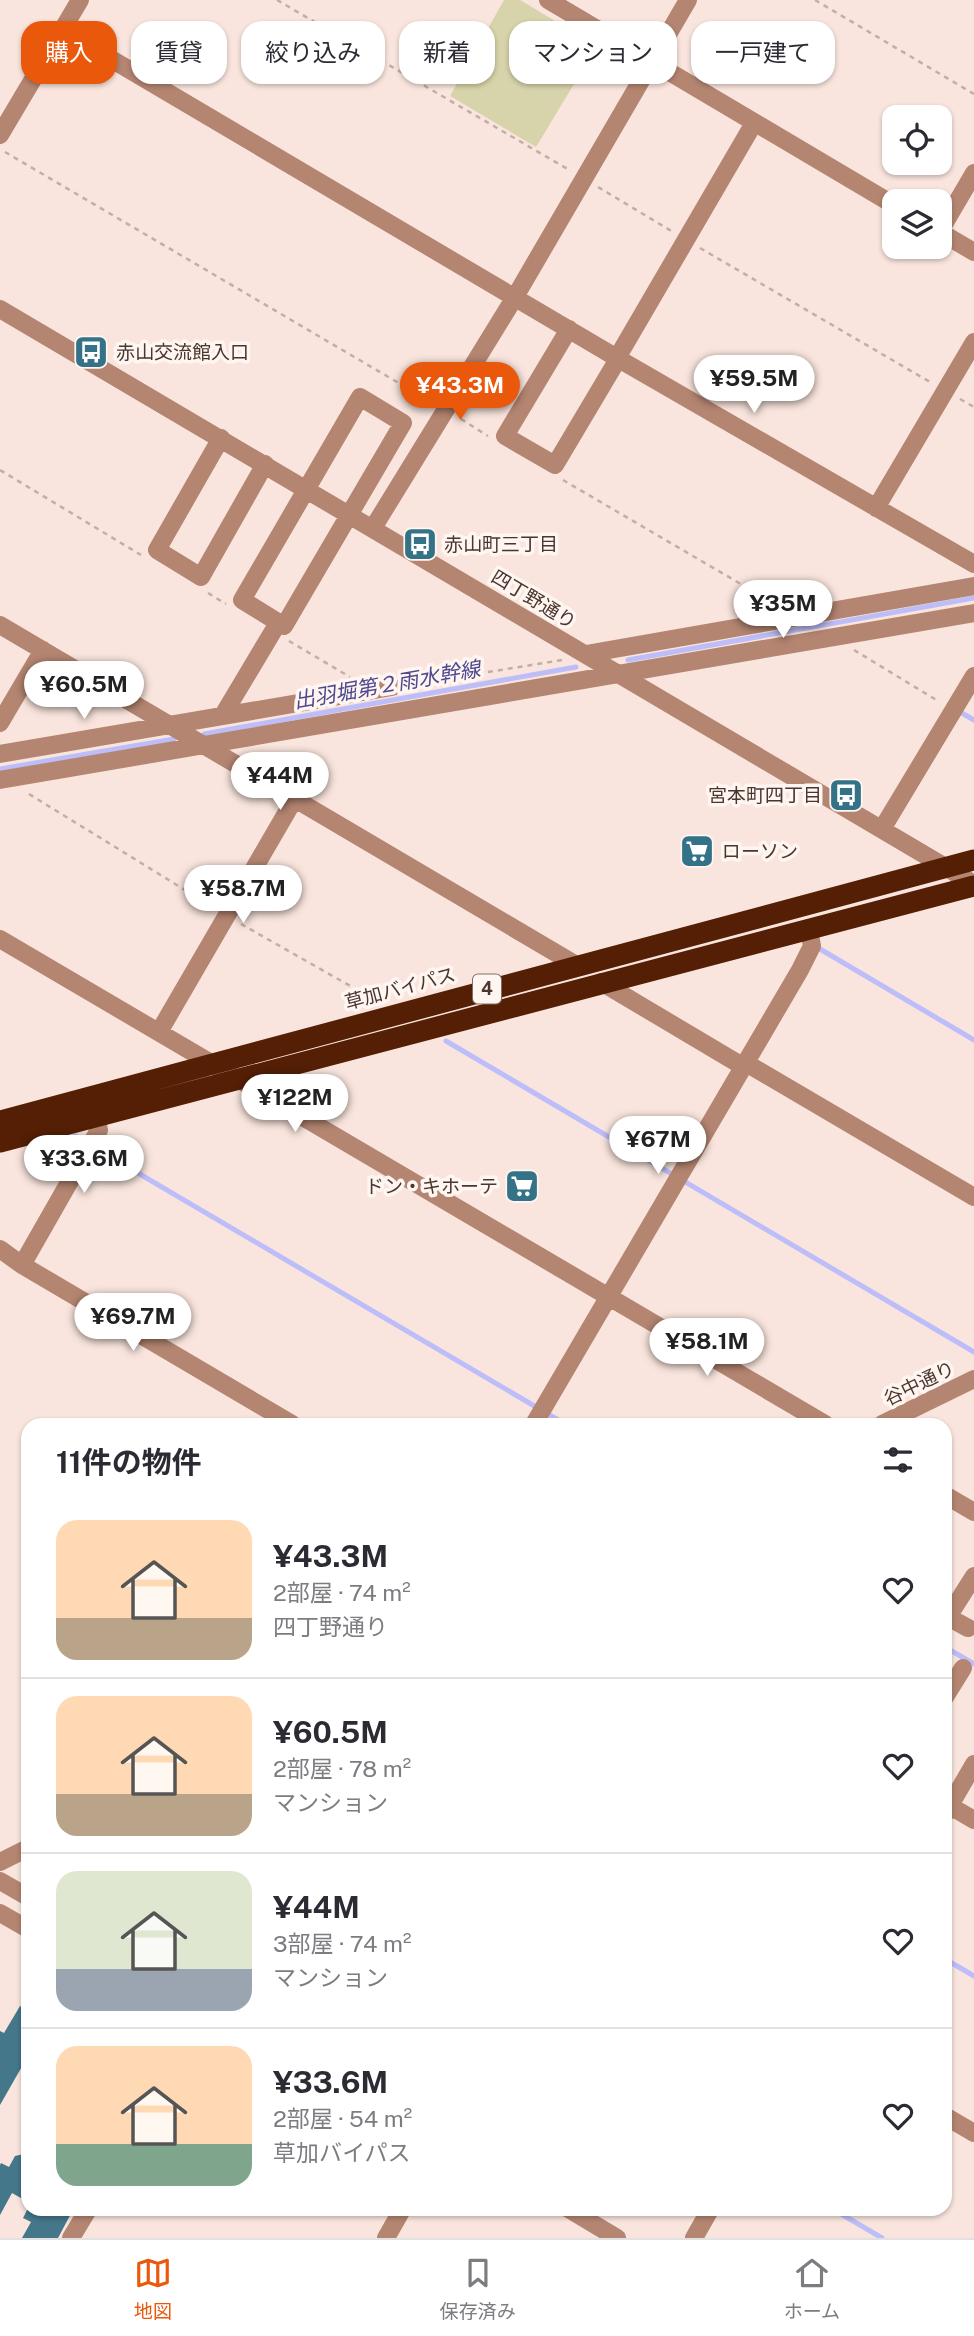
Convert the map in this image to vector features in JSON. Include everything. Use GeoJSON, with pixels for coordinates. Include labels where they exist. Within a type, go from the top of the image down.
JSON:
{"type":"FeatureCollection","features":[{"type":"Feature","properties":{"kind":"highway","name":"草加バイパス"},"geometry":{"type":"LineString","coordinates":[[0,1121],[974,860]]}},
{"type":"Feature","properties":{"kind":"highway","name":"4"},"geometry":{"type":"LineString","coordinates":[[0,1142],[238,1077],[974,885]]}},
{"type":"Feature","properties":{"kind":"street"},"geometry":{"type":"LineString","coordinates":[[548,0],[583,21]]}},
{"type":"Feature","properties":{"kind":"street"},"geometry":{"type":"LineString","coordinates":[[676,21],[688,0]]}},
{"type":"Feature","properties":{"kind":"street"},"geometry":{"type":"LineString","coordinates":[[67,21],[78,1]]}},
{"type":"Feature","properties":{"kind":"street"},"geometry":{"type":"LineString","coordinates":[[117,62],[974,564]]}},
{"type":"Feature","properties":{"kind":"street"},"geometry":{"type":"LineString","coordinates":[[677,77],[882,198]]}},
{"type":"Feature","properties":{"kind":"street"},"geometry":{"type":"LineString","coordinates":[[1,143],[33,84]]}},
{"type":"Feature","properties":{"kind":"street"},"geometry":{"type":"LineString","coordinates":[[373,528],[515,297],[639,84]]}},
{"type":"Feature","properties":{"kind":"street"},"geometry":{"type":"LineString","coordinates":[[569,329],[505,436],[555,465],[754,123]]}},
{"type":"Feature","properties":{"kind":"street"},"geometry":{"type":"LineString","coordinates":[[952,211],[974,173]]}},
{"type":"Feature","properties":{"kind":"street"},"geometry":{"type":"LineString","coordinates":[[952,238],[974,252]]}},
{"type":"Feature","properties":{"kind":"street","name":"四丁野通り"},"geometry":{"type":"LineString","coordinates":[[0,309],[974,885]]}},
{"type":"Feature","properties":{"kind":"street"},"geometry":{"type":"LineString","coordinates":[[876,508],[974,342]]}},
{"type":"Feature","properties":{"kind":"street"},"geometry":{"type":"LineString","coordinates":[[360,397],[403,423],[285,626],[242,600],[306,489],[360,397]]}},
{"type":"Feature","properties":{"kind":"street"},"geometry":{"type":"LineString","coordinates":[[221,438],[157,550],[201,577],[265,464]]}},
{"type":"Feature","properties":{"kind":"street"},"geometry":{"type":"LineString","coordinates":[[587,655],[974,586]]}},
{"type":"Feature","properties":{"kind":"street"},"geometry":{"type":"LineString","coordinates":[[3,780],[974,613]]}},
{"type":"Feature","properties":{"kind":"street"},"geometry":{"type":"LineString","coordinates":[[223,715],[278,622]]}},
{"type":"Feature","properties":{"kind":"street"},"geometry":{"type":"LineString","coordinates":[[0,625],[174,725],[578,966]]}},
{"type":"Feature","properties":{"kind":"street"},"geometry":{"type":"LineString","coordinates":[[0,723],[43,650]]}},
{"type":"Feature","properties":{"kind":"street"},"geometry":{"type":"LineString","coordinates":[[882,829],[974,676]]}},
{"type":"Feature","properties":{"kind":"street"},"geometry":{"type":"LineString","coordinates":[[0,754],[392,687]]}},
{"type":"Feature","properties":{"kind":"street"},"geometry":{"type":"LineString","coordinates":[[159,1032],[295,798]]}},
{"type":"Feature","properties":{"kind":"street"},"geometry":{"type":"LineString","coordinates":[[538,1418],[813,946],[808,930]]}},
{"type":"Feature","properties":{"kind":"street"},"geometry":{"type":"LineString","coordinates":[[0,939],[815,1418]]}},
{"type":"Feature","properties":{"kind":"street"},"geometry":{"type":"LineString","coordinates":[[601,982],[974,1197]]}},
{"type":"Feature","properties":{"kind":"street"},"geometry":{"type":"LineString","coordinates":[[22,1265],[99,1130],[96,1117]]}},
{"type":"Feature","properties":{"kind":"street"},"geometry":{"type":"LineString","coordinates":[[1,1251],[282,1418]]}},
{"type":"Feature","properties":{"kind":"street","name":"谷中通り"},"geometry":{"type":"LineString","coordinates":[[894,1418],[974,1379]]}},
{"type":"Feature","properties":{"kind":"street"},"geometry":{"type":"LineString","coordinates":[[952,1498],[974,1512]]}},
{"type":"Feature","properties":{"kind":"street"},"geometry":{"type":"LineString","coordinates":[[952,1609],[974,1576]]}},
{"type":"Feature","properties":{"kind":"street"},"geometry":{"type":"LineString","coordinates":[[952,1619],[968,1628]]}},
{"type":"Feature","properties":{"kind":"street"},"geometry":{"type":"LineString","coordinates":[[952,1686],[963,1668]]}},
{"type":"Feature","properties":{"kind":"street"},"geometry":{"type":"LineString","coordinates":[[952,1800],[974,1764]]}},
{"type":"Feature","properties":{"kind":"street"},"geometry":{"type":"LineString","coordinates":[[952,1810],[974,1820]]}},
{"type":"Feature","properties":{"kind":"street"},"geometry":{"type":"LineString","coordinates":[[0,1862],[21,1852]]}},
{"type":"Feature","properties":{"kind":"street"},"geometry":{"type":"LineString","coordinates":[[0,1881],[21,1893]]}},
{"type":"Feature","properties":{"kind":"street"},"geometry":{"type":"LineString","coordinates":[[0,1913],[21,1925]]}},
{"type":"Feature","properties":{"kind":"street"},"geometry":{"type":"LineString","coordinates":[[952,2120],[974,2133]]}},
{"type":"Feature","properties":{"kind":"street"},"geometry":{"type":"LineString","coordinates":[[71,2238],[84,2216]]}},
{"type":"Feature","properties":{"kind":"street"},"geometry":{"type":"LineString","coordinates":[[386,2238],[398,2216]]}},
{"type":"Feature","properties":{"kind":"street"},"geometry":{"type":"LineString","coordinates":[[580,2216],[617,2238]]}},
{"type":"Feature","properties":{"kind":"street"},"geometry":{"type":"LineString","coordinates":[[694,2238],[706,2216]]}},
{"type":"Feature","properties":{"kind":"path"},"geometry":{"type":"LineString","coordinates":[[277,0],[974,407]]}},
{"type":"Feature","properties":{"kind":"path"},"geometry":{"type":"LineString","coordinates":[[815,0],[974,93]]}},
{"type":"Feature","properties":{"kind":"path"},"geometry":{"type":"LineString","coordinates":[[1,143],[492,438]]}},
{"type":"Feature","properties":{"kind":"path"},"geometry":{"type":"LineString","coordinates":[[558,477],[799,618]]}},
{"type":"Feature","properties":{"kind":"path"},"geometry":{"type":"LineString","coordinates":[[833,638],[953,711]]}},
{"type":"Feature","properties":{"kind":"path"},"geometry":{"type":"LineString","coordinates":[[392,687],[587,655]]}},
{"type":"Feature","properties":{"kind":"path"},"geometry":{"type":"LineString","coordinates":[[3,780],[226,916],[384,1005]]}},
{"type":"Feature","properties":{"kind":"shaded area"},"geometry":{"type":"Polygon","coordinates":[[[504,0],[520,0],[555,21],[509,21],[509,84],[574,84],[536,147],[450,96],[457,84],[495,84],[495,21],[492,21],[504,0]]]}},
{"type":"Feature","properties":{"kind":"building"},"geometry":{"type":"Polygon","coordinates":[[[21,2006],[21,2068],[0,2105],[0,2031],[4,2033],[21,2006]]]}},
{"type":"Feature","properties":{"kind":"building"},"geometry":{"type":"Polygon","coordinates":[[[21,2155],[21,2198],[12,2193],[0,2215],[0,2165],[1,2163],[9,2167],[15,2156],[21,2155]]]}},
{"type":"Feature","properties":{"kind":"building"},"geometry":{"type":"Polygon","coordinates":[[[70,2216],[58,2238],[22,2238],[31,2222],[23,2218],[70,2216]]]}},
{"type":"Feature","properties":{"kind":"waterway","name":"出羽堀第２雨水幹線"},"geometry":{"type":"LineString","coordinates":[[628,660],[974,598]]}},
{"type":"Feature","properties":{"kind":"waterway","name":"出羽堀第２雨水幹線"},"geometry":{"type":"LineString","coordinates":[[204,734],[576,667]]}},
{"type":"Feature","properties":{"kind":"waterway"},"geometry":{"type":"LineString","coordinates":[[960,712],[974,720]]}},
{"type":"Feature","properties":{"kind":"waterway","name":"出羽堀第２雨水幹線"},"geometry":{"type":"LineString","coordinates":[[0,769],[174,739]]}},
{"type":"Feature","properties":{"kind":"waterway"},"geometry":{"type":"LineString","coordinates":[[820,949],[974,1040]]}},
{"type":"Feature","properties":{"kind":"waterway"},"geometry":{"type":"LineString","coordinates":[[446,1041],[974,1352]]}},
{"type":"Feature","properties":{"kind":"waterway"},"geometry":{"type":"LineString","coordinates":[[75,1136],[555,1418]]}},
{"type":"Feature","properties":{"kind":"waterway"},"geometry":{"type":"LineString","coordinates":[[952,1651],[974,1664]]}},
{"type":"Feature","properties":{"kind":"waterway"},"geometry":{"type":"LineString","coordinates":[[952,1963],[974,1976]]}},
{"type":"Feature","properties":{"kind":"waterway"},"geometry":{"type":"LineString","coordinates":[[845,2216],[882,2238]]}},
{"type":"Feature","properties":{"kind":"place","name":"赤山交流館入口"},"geometry":{"type":"Point","coordinates":[91,352]}},
{"type":"Feature","properties":{"kind":"place","name":"赤山町三丁目"},"geometry":{"type":"Point","coordinates":[420,544]}},
{"type":"Feature","properties":{"kind":"place","name":"宮本町四丁目"},"geometry":{"type":"Point","coordinates":[846,795]}},
{"type":"Feature","properties":{"kind":"place","name":"ローソン"},"geometry":{"type":"Point","coordinates":[697,851]}},
{"type":"Feature","properties":{"kind":"place","name":"ドン・キホーテ"},"geometry":{"type":"Point","coordinates":[522,1186]}}]}
